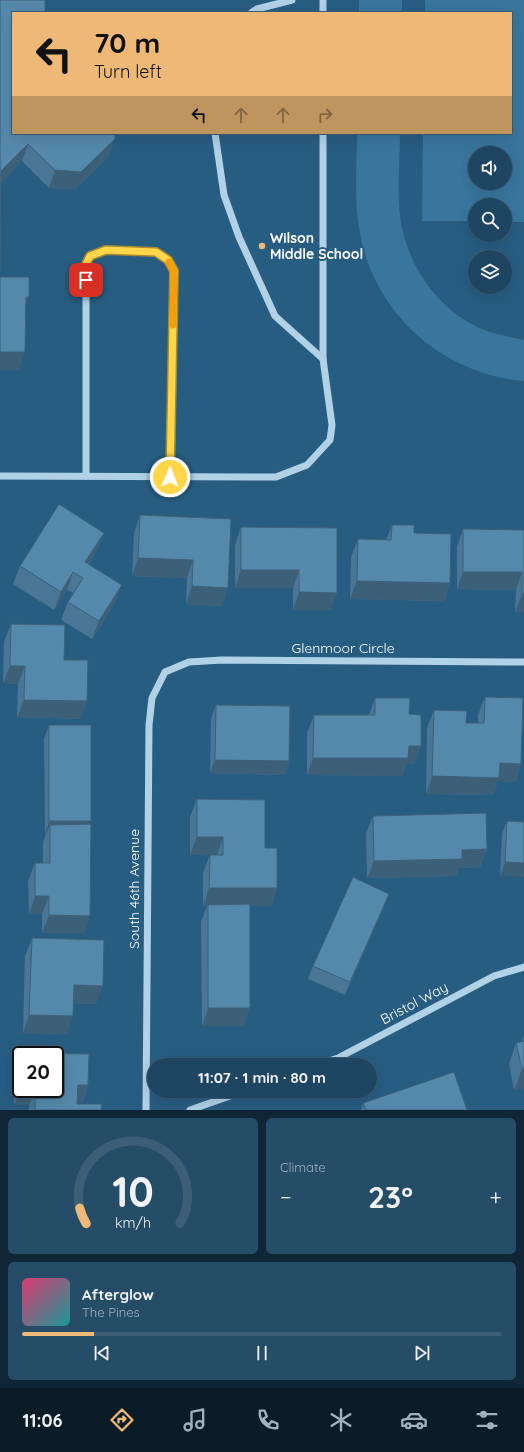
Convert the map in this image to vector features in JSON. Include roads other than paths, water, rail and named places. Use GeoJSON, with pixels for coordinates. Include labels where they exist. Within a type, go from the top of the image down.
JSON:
{"type":"FeatureCollection","features":[{"type":"Feature","properties":{"kind":"street"},"geometry":{"type":"LineString","coordinates":[[253,12],[258,9],[292,0]]}},
{"type":"Feature","properties":{"kind":"street"},"geometry":{"type":"LineString","coordinates":[[323,0],[323,12]]}},
{"type":"Feature","properties":{"kind":"street"},"geometry":{"type":"LineString","coordinates":[[215,134],[224,195],[238,237],[275,316],[323,359]]}},
{"type":"Feature","properties":{"kind":"street"},"geometry":{"type":"LineString","coordinates":[[0,476],[276,477],[307,465],[330,440],[332,426],[323,359],[323,134]]}},
{"type":"Feature","properties":{"kind":"street"},"geometry":{"type":"LineString","coordinates":[[86,476],[86,264],[90,256],[106,250],[156,252],[168,260],[174,271],[170,477]]}},
{"type":"Feature","properties":{"kind":"street","name":"Glenmoor Circle"},"geometry":{"type":"LineString","coordinates":[[164,672],[189,662],[222,660],[524,662]]}},
{"type":"Feature","properties":{"kind":"street","name":"South 46th Avenue"},"geometry":{"type":"LineString","coordinates":[[146,1110],[149,725],[152,698],[164,672]]}},
{"type":"Feature","properties":{"kind":"street","name":"Bristol Way"},"geometry":{"type":"LineString","coordinates":[[338,1058],[494,976],[524,967]]}},
{"type":"Feature","properties":{"kind":"street"},"geometry":{"type":"LineString","coordinates":[[190,1110],[224,1098]]}},
{"type":"Feature","properties":{"kind":"place","name":"Wilson Middle School"},"geometry":{"type":"Point","coordinates":[262,246]}}]}
